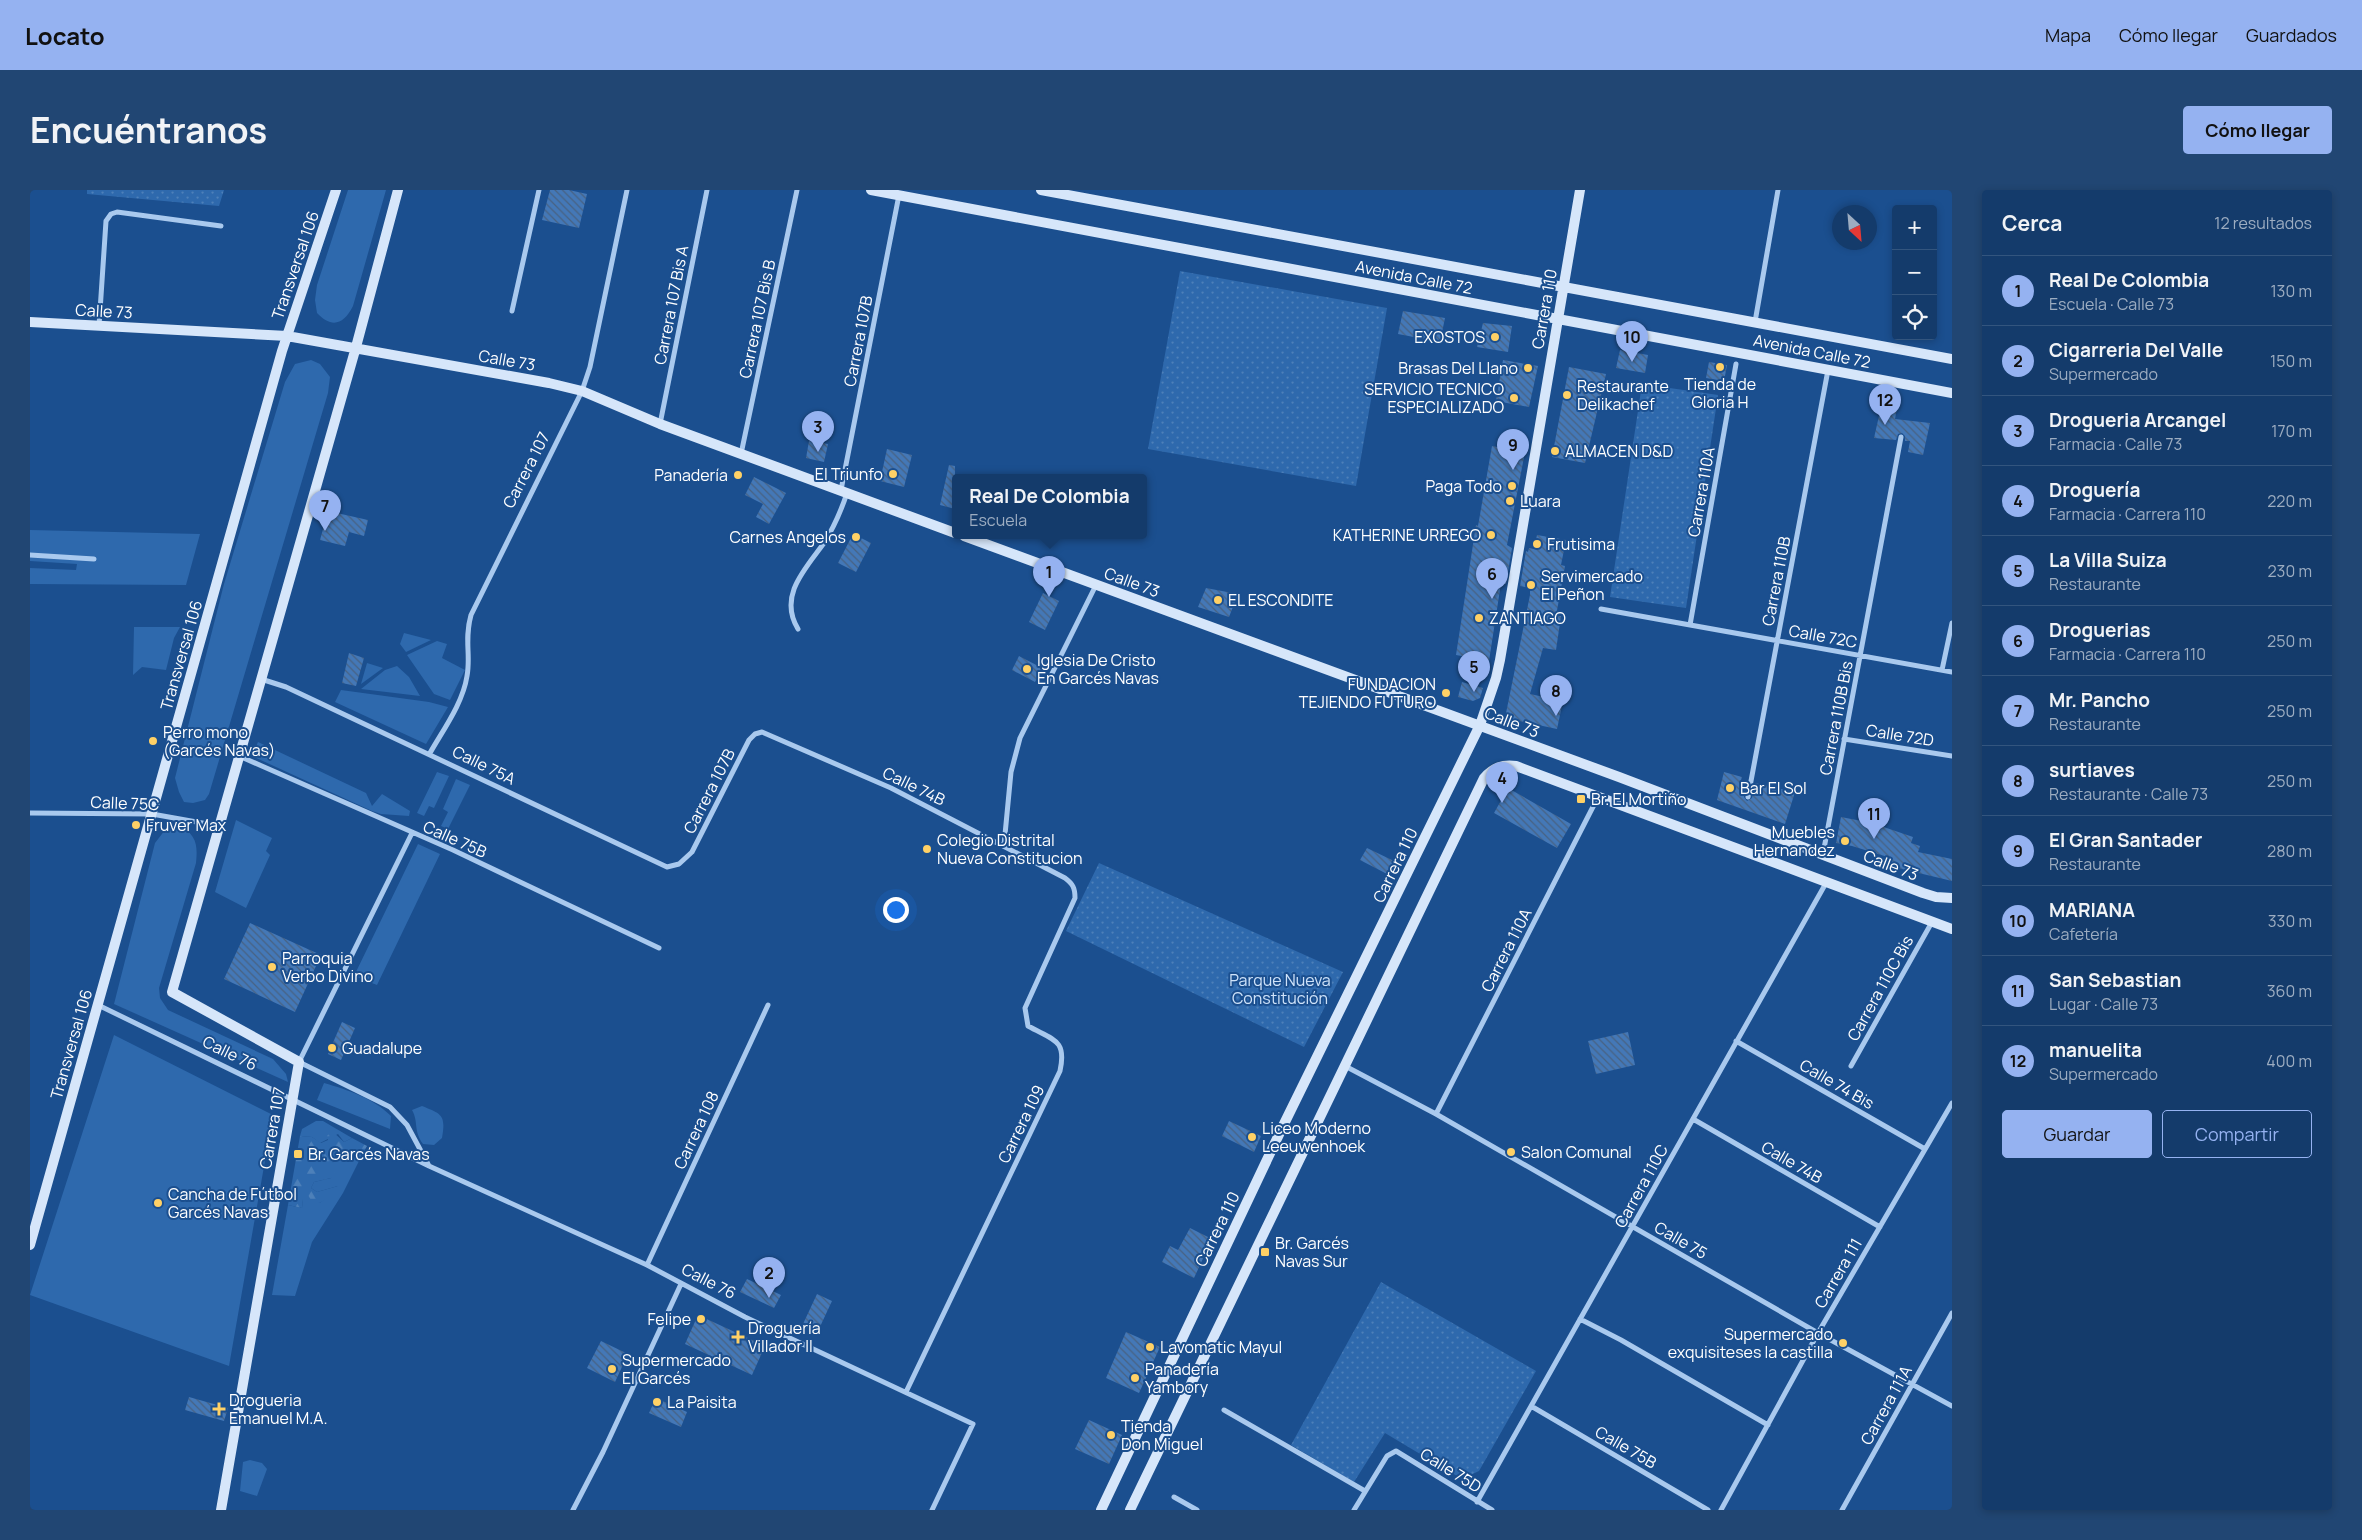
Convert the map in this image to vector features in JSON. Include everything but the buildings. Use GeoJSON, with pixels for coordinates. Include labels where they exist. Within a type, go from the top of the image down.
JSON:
{"type":"FeatureCollection","features":[{"type":"Feature","properties":{"kind":"main road","name":"Transversal 106"},"geometry":{"type":"LineString","coordinates":[[30,1245],[286,336],[336,190]]}},
{"type":"Feature","properties":{"kind":"main road"},"geometry":{"type":"LineString","coordinates":[[219,826],[356,347],[398,190]]}},
{"type":"Feature","properties":{"kind":"main road","name":"Avenida Calle 72"},"geometry":{"type":"LineString","coordinates":[[871,190],[1952,393]]}},
{"type":"Feature","properties":{"kind":"main road","name":"Avenida Calle 72"},"geometry":{"type":"LineString","coordinates":[[1041,190],[1952,359]]}},
{"type":"Feature","properties":{"kind":"main road","name":"Carrera 110"},"geometry":{"type":"LineString","coordinates":[[1100,1510],[1283,1126],[1480,725],[1500,660],[1580,190]]}},
{"type":"Feature","properties":{"kind":"main road","name":"Calle 73"},"geometry":{"type":"LineString","coordinates":[[30,322],[286,336],[356,347],[582,391],[660,424],[952,531]]}},
{"type":"Feature","properties":{"kind":"main road","name":"Calle 73"},"geometry":{"type":"LineString","coordinates":[[972,539],[1480,725],[1822,856],[1936,897],[1952,898]]}},
{"type":"Feature","properties":{"kind":"main road"},"geometry":{"type":"LineString","coordinates":[[1130,1510],[1484,778],[1495,768],[1516,766],[1952,929]]}},
{"type":"Feature","properties":{"kind":"main road","name":"Calle 76"},"geometry":{"type":"LineString","coordinates":[[219,826],[172,992],[299,1062]]}},
{"type":"Feature","properties":{"kind":"main road","name":"Carrera 107"},"geometry":{"type":"LineString","coordinates":[[221,1510],[299,1062]]}},
{"type":"Feature","properties":{"kind":"street"},"geometry":{"type":"LineString","coordinates":[[512,311],[539,190]]}},
{"type":"Feature","properties":{"kind":"street","name":"Carrera 107"},"geometry":{"type":"LineString","coordinates":[[430,753],[453,712],[467,680],[466,636],[471,615],[582,391],[590,367],[627,190]]}},
{"type":"Feature","properties":{"kind":"street","name":"Carrera 107 Bis A"},"geometry":{"type":"LineString","coordinates":[[660,424],[707,190]]}},
{"type":"Feature","properties":{"kind":"street","name":"Carrera 107 Bis B"},"geometry":{"type":"LineString","coordinates":[[741,454],[797,190]]}},
{"type":"Feature","properties":{"kind":"street"},"geometry":{"type":"LineString","coordinates":[[1755,322],[1778,190]]}},
{"type":"Feature","properties":{"kind":"street","name":"Carrera 107B"},"geometry":{"type":"LineString","coordinates":[[798,629],[791,617],[791,601],[795,585],[838,518],[899,195]]}},
{"type":"Feature","properties":{"kind":"street"},"geometry":{"type":"LineString","coordinates":[[99,326],[106,221],[111,214],[117,212],[221,226]]}},
{"type":"Feature","properties":{"kind":"street","name":"Carrera 110A"},"geometry":{"type":"LineString","coordinates":[[1690,625],[1736,364]]}},
{"type":"Feature","properties":{"kind":"street","name":"Carrera 110B"},"geometry":{"type":"LineString","coordinates":[[1748,797],[1828,370]]}},
{"type":"Feature","properties":{"kind":"street","name":"Carrera 110B Bis"},"geometry":{"type":"LineString","coordinates":[[1822,856],[1901,437]]}},
{"type":"Feature","properties":{"kind":"street"},"geometry":{"type":"LineString","coordinates":[[30,555],[94,559]]}},
{"type":"Feature","properties":{"kind":"street"},"geometry":{"type":"LineString","coordinates":[[1004,845],[1011,772],[1020,738],[1096,584]]}},
{"type":"Feature","properties":{"kind":"street","name":"Calle 72C"},"geometry":{"type":"LineString","coordinates":[[1601,609],[1952,672]]}},
{"type":"Feature","properties":{"kind":"street"},"geometry":{"type":"LineString","coordinates":[[1942,670],[1952,623]]}},
{"type":"Feature","properties":{"kind":"street","name":"Calle 75A"},"geometry":{"type":"LineString","coordinates":[[260,679],[286,686],[430,753],[655,863],[667,867],[679,864],[692,852]]}},
{"type":"Feature","properties":{"kind":"street","name":"Calle 74B"},"geometry":{"type":"LineString","coordinates":[[749,740],[755,734],[762,732],[770,735],[891,788],[1065,878]]}},
{"type":"Feature","properties":{"kind":"street","name":"Calle 72D"},"geometry":{"type":"LineString","coordinates":[[1844,739],[1952,756]]}},
{"type":"Feature","properties":{"kind":"street","name":"Carrera 107B"},"geometry":{"type":"LineString","coordinates":[[692,852],[749,740]]}},
{"type":"Feature","properties":{"kind":"street","name":"Calle 75B"},"geometry":{"type":"LineString","coordinates":[[239,756],[453,850],[659,948]]}},
{"type":"Feature","properties":{"kind":"street","name":"Carrera 110A"},"geometry":{"type":"LineString","coordinates":[[1436,1114],[1598,797]]}},
{"type":"Feature","properties":{"kind":"street","name":"Calle 75C"},"geometry":{"type":"LineString","coordinates":[[30,814],[152,814],[219,826]]}},
{"type":"Feature","properties":{"kind":"street","name":"Carrera 107"},"geometry":{"type":"LineString","coordinates":[[299,1062],[412,833]]}},
{"type":"Feature","properties":{"kind":"street","name":"Carrera 109"},"geometry":{"type":"LineString","coordinates":[[906,1392],[1060,1071],[1063,1056],[1062,1048],[1057,1042],[1028,1026],[1024,1008],[1075,898],[1075,889],[1065,878]]}},
{"type":"Feature","properties":{"kind":"street","name":"Carrera 110C"},"geometry":{"type":"LineString","coordinates":[[1477,1502],[1826,882]]}},
{"type":"Feature","properties":{"kind":"street","name":"Carrera 110C Bis"},"geometry":{"type":"LineString","coordinates":[[1851,1066],[1932,921]]}},
{"type":"Feature","properties":{"kind":"street","name":"Calle 76"},"geometry":{"type":"LineString","coordinates":[[98,1005],[292,1101],[429,1166],[647,1265],[681,1284],[974,1424],[932,1510]]}},
{"type":"Feature","properties":{"kind":"street","name":"Carrera 108"},"geometry":{"type":"LineString","coordinates":[[647,1265],[768,1005]]}},
{"type":"Feature","properties":{"kind":"street","name":"Calle 74 Bis"},"geometry":{"type":"LineString","coordinates":[[1736,1041],[1925,1149]]}},
{"type":"Feature","properties":{"kind":"street","name":"Calle 76"},"geometry":{"type":"LineString","coordinates":[[299,1062],[381,1100],[390,1107],[407,1125],[429,1166]]}},
{"type":"Feature","properties":{"kind":"street","name":"Calle 75"},"geometry":{"type":"LineString","coordinates":[[1344,1066],[1436,1114],[1818,1333],[1952,1406]]}},
{"type":"Feature","properties":{"kind":"street","name":"Carrera 111"},"geometry":{"type":"LineString","coordinates":[[1721,1510],[1818,1333],[1952,1103]]}},
{"type":"Feature","properties":{"kind":"street","name":"Calle 74B"},"geometry":{"type":"LineString","coordinates":[[1693,1119],[1880,1227]]}},
{"type":"Feature","properties":{"kind":"street"},"geometry":{"type":"LineString","coordinates":[[573,1510],[603,1452],[681,1284]]}},
{"type":"Feature","properties":{"kind":"street","name":"Carrera 111A"},"geometry":{"type":"LineString","coordinates":[[1842,1510],[1952,1313]]}},
{"type":"Feature","properties":{"kind":"street"},"geometry":{"type":"LineString","coordinates":[[1580,1319],[1621,1340],[1768,1425]]}},
{"type":"Feature","properties":{"kind":"street","name":"Calle 75B"},"geometry":{"type":"LineString","coordinates":[[1530,1406],[1708,1510]]}},
{"type":"Feature","properties":{"kind":"street"},"geometry":{"type":"LineString","coordinates":[[1224,1410],[1365,1491],[1354,1510]]}},
{"type":"Feature","properties":{"kind":"street","name":"Calle 75D"},"geometry":{"type":"LineString","coordinates":[[1365,1491],[1387,1456],[1396,1451],[1492,1510]]}},
{"type":"Feature","properties":{"kind":"street"},"geometry":{"type":"LineString","coordinates":[[1174,1497],[1197,1510]]}},
{"type":"Feature","properties":{"kind":"green space"},"geometry":{"type":"Polygon","coordinates":[[[87,190],[224,190],[219,206],[87,194],[87,190]]]}},
{"type":"Feature","properties":{"kind":"green space"},"geometry":{"type":"Polygon","coordinates":[[[348,190],[386,190],[353,306],[346,317],[333,323],[322,318],[317,313],[315,300],[317,285],[348,190]]]}},
{"type":"Feature","properties":{"kind":"green space"},"geometry":{"type":"Polygon","coordinates":[[[1180,271],[1387,308],[1356,486],[1148,449],[1180,271]]]}},
{"type":"Feature","properties":{"kind":"green space"},"geometry":{"type":"Polygon","coordinates":[[[311,360],[320,364],[330,377],[328,393],[209,794],[205,800],[193,803],[184,802],[175,778],[224,584],[285,382],[295,364],[311,360]]]}},
{"type":"Feature","properties":{"kind":"green space"},"geometry":{"type":"Polygon","coordinates":[[[1642,384],[1718,395],[1686,608],[1610,597],[1642,384]]]}},
{"type":"Feature","properties":{"kind":"green space"},"geometry":{"type":"Polygon","coordinates":[[[30,530],[200,534],[186,585],[30,584],[30,568],[76,570],[77,564],[30,561],[30,530]]]}},
{"type":"Feature","properties":{"kind":"green space"},"geometry":{"type":"Polygon","coordinates":[[[134,627],[180,627],[174,638],[166,670],[142,667],[133,675],[134,627]]]}},
{"type":"Feature","properties":{"kind":"green space"},"geometry":{"type":"Polygon","coordinates":[[[404,633],[431,640],[406,652],[400,644],[404,633]]]}},
{"type":"Feature","properties":{"kind":"green space"},"geometry":{"type":"Polygon","coordinates":[[[437,641],[447,644],[442,658],[465,670],[450,700],[434,694],[407,655],[437,641]]]}},
{"type":"Feature","properties":{"kind":"green space"},"geometry":{"type":"Polygon","coordinates":[[[367,663],[383,668],[361,684],[367,663]]]}},
{"type":"Feature","properties":{"kind":"green space"},"geometry":{"type":"Polygon","coordinates":[[[397,666],[409,677],[420,696],[361,689],[385,670],[397,666]]]}},
{"type":"Feature","properties":{"kind":"green space"},"geometry":{"type":"Polygon","coordinates":[[[341,690],[429,702],[448,707],[426,744],[335,702],[341,690]]]}},
{"type":"Feature","properties":{"kind":"green space"},"geometry":{"type":"Polygon","coordinates":[[[258,742],[366,793],[372,806],[382,794],[410,811],[409,816],[381,814],[372,811],[252,756],[258,742]]]}},
{"type":"Feature","properties":{"kind":"green space"},"geometry":{"type":"Polygon","coordinates":[[[437,772],[449,776],[434,808],[429,806],[424,816],[417,813],[437,772]]]}},
{"type":"Feature","properties":{"kind":"green space"},"geometry":{"type":"Polygon","coordinates":[[[456,779],[470,785],[448,829],[441,826],[448,812],[443,809],[456,779]]]}},
{"type":"Feature","properties":{"kind":"green space"},"geometry":{"type":"Polygon","coordinates":[[[236,820],[272,838],[266,851],[270,855],[246,908],[215,892],[236,820]]]}},
{"type":"Feature","properties":{"kind":"green space"},"geometry":{"type":"Polygon","coordinates":[[[179,824],[195,840],[197,850],[196,863],[159,988],[160,998],[168,1010],[273,1059],[286,1074],[288,1082],[114,1004],[155,843],[165,830],[179,824]]]}},
{"type":"Feature","properties":{"kind":"green space"},"geometry":{"type":"Polygon","coordinates":[[[418,844],[440,854],[377,985],[354,976],[418,844]]]}},
{"type":"Feature","properties":{"kind":"green space","name":"Parque Nueva Constitución"},"geometry":{"type":"Polygon","coordinates":[[[1099,863],[1343,972],[1304,1047],[1066,931],[1099,863]]]}},
{"type":"Feature","properties":{"kind":"green space","name":"Cancha de Fútbol Garcés Navas"},"geometry":{"type":"Polygon","coordinates":[[[114,1035],[273,1115],[229,1366],[30,1295],[114,1035]]]}},
{"type":"Feature","properties":{"kind":"green space"},"geometry":{"type":"Polygon","coordinates":[[[324,1083],[351,1092],[376,1104],[391,1116],[390,1129],[317,1100],[324,1083]]]}},
{"type":"Feature","properties":{"kind":"green space"},"geometry":{"type":"Polygon","coordinates":[[[422,1106],[434,1111],[443,1120],[442,1138],[434,1145],[423,1144],[418,1135],[412,1110],[422,1106]]]}},
{"type":"Feature","properties":{"kind":"green space"},"geometry":{"type":"Polygon","coordinates":[[[316,1121],[323,1121],[352,1138],[344,1142],[338,1134],[320,1143],[312,1137],[300,1136],[302,1129],[316,1121]]]}},
{"type":"Feature","properties":{"kind":"green space"},"geometry":{"type":"Polygon","coordinates":[[[332,1131],[344,1142],[352,1138],[367,1146],[361,1157],[345,1156],[341,1161],[332,1163],[335,1171],[331,1178],[314,1182],[311,1188],[317,1192],[338,1186],[338,1190],[320,1203],[311,1200],[308,1195],[303,1199],[302,1208],[288,1205],[300,1136],[312,1137],[321,1143],[328,1140],[327,1136],[332,1131]]]}},
{"type":"Feature","properties":{"kind":"green space"},"geometry":{"type":"Polygon","coordinates":[[[345,1156],[361,1157],[343,1193],[312,1242],[295,1296],[272,1295],[288,1205],[302,1208],[303,1198],[308,1194],[320,1203],[338,1186],[317,1192],[311,1188],[314,1182],[331,1178],[332,1163],[345,1156]]]}},
{"type":"Feature","properties":{"kind":"green space"},"geometry":{"type":"Polygon","coordinates":[[[1381,1282],[1536,1371],[1479,1471],[1462,1479],[1385,1433],[1354,1482],[1291,1445],[1381,1282]]]}},
{"type":"Feature","properties":{"kind":"green space"},"geometry":{"type":"Polygon","coordinates":[[[250,1460],[262,1463],[267,1469],[257,1496],[240,1491],[243,1462],[250,1460]]]}},
{"type":"Feature","properties":{"kind":"place","name":"EXOSTOS"},"geometry":{"type":"Point","coordinates":[1495,337]}},
{"type":"Feature","properties":{"kind":"place","name":"MARIANA"},"geometry":{"type":"Point","coordinates":[1632,362]}},
{"type":"Feature","properties":{"kind":"place","name":"Tienda de Gloria H"},"geometry":{"type":"Point","coordinates":[1720,367]}},
{"type":"Feature","properties":{"kind":"place","name":"Brasas Del Llano"},"geometry":{"type":"Point","coordinates":[1528,368]}},
{"type":"Feature","properties":{"kind":"place","name":"Restaurante Delikachef"},"geometry":{"type":"Point","coordinates":[1567,395]}},
{"type":"Feature","properties":{"kind":"place","name":"SERVICIO TECNICO ESPECIALIZADO"},"geometry":{"type":"Point","coordinates":[1514,398]}},
{"type":"Feature","properties":{"kind":"place","name":"manuelita"},"geometry":{"type":"Point","coordinates":[1885,425]}},
{"type":"Feature","properties":{"kind":"place","name":"ALMACEN D&D"},"geometry":{"type":"Point","coordinates":[1555,451]}},
{"type":"Feature","properties":{"kind":"place","name":"Drogueria Arcangel"},"geometry":{"type":"Point","coordinates":[818,452]}},
{"type":"Feature","properties":{"kind":"place","name":"El Gran Santader"},"geometry":{"type":"Point","coordinates":[1513,470]}},
{"type":"Feature","properties":{"kind":"place","name":"El Triunfo"},"geometry":{"type":"Point","coordinates":[893,474]}},
{"type":"Feature","properties":{"kind":"place","name":"Panadería"},"geometry":{"type":"Point","coordinates":[738,475]}},
{"type":"Feature","properties":{"kind":"place","name":"Paga Todo"},"geometry":{"type":"Point","coordinates":[1512,486]}},
{"type":"Feature","properties":{"kind":"place","name":"Luara"},"geometry":{"type":"Point","coordinates":[1510,501]}},
{"type":"Feature","properties":{"kind":"place","name":"Mr. Pancho"},"geometry":{"type":"Point","coordinates":[325,531]}},
{"type":"Feature","properties":{"kind":"place","name":"KATHERINE URREGO"},"geometry":{"type":"Point","coordinates":[1491,535]}},
{"type":"Feature","properties":{"kind":"place","name":"Carnes Angelos"},"geometry":{"type":"Point","coordinates":[856,537]}},
{"type":"Feature","properties":{"kind":"place","name":"Frutisima"},"geometry":{"type":"Point","coordinates":[1537,544]}},
{"type":"Feature","properties":{"kind":"place","name":"Servimercado El Peñon"},"geometry":{"type":"Point","coordinates":[1531,585]}},
{"type":"Feature","properties":{"kind":"place","name":"Real De Colombia"},"geometry":{"type":"Point","coordinates":[1049,597]}},
{"type":"Feature","properties":{"kind":"place","name":"Droguerias"},"geometry":{"type":"Point","coordinates":[1492,599]}},
{"type":"Feature","properties":{"kind":"place","name":"EL ESCONDITE"},"geometry":{"type":"Point","coordinates":[1218,600]}},
{"type":"Feature","properties":{"kind":"place","name":"ZANTIAGO"},"geometry":{"type":"Point","coordinates":[1479,618]}},
{"type":"Feature","properties":{"kind":"place","name":"Iglesia De Cristo En Garcés Navas"},"geometry":{"type":"Point","coordinates":[1027,669]}},
{"type":"Feature","properties":{"kind":"place","name":"La Villa Suiza"},"geometry":{"type":"Point","coordinates":[1474,692]}},
{"type":"Feature","properties":{"kind":"place","name":"FUNDACION TEJIENDO FUTURO"},"geometry":{"type":"Point","coordinates":[1446,693]}},
{"type":"Feature","properties":{"kind":"place","name":"surtiaves"},"geometry":{"type":"Point","coordinates":[1556,716]}},
{"type":"Feature","properties":{"kind":"place","name":"Perro mono (Garcés Navas)"},"geometry":{"type":"Point","coordinates":[153,741]}},
{"type":"Feature","properties":{"kind":"place","name":"Bar El Sol"},"geometry":{"type":"Point","coordinates":[1730,788]}},
{"type":"Feature","properties":{"kind":"place","name":"Br. El Mortiño"},"geometry":{"type":"Point","coordinates":[1581,799]}},
{"type":"Feature","properties":{"kind":"place","name":"Droguería"},"geometry":{"type":"Point","coordinates":[1502,803]}},
{"type":"Feature","properties":{"kind":"place","name":"Fruver Max"},"geometry":{"type":"Point","coordinates":[136,825]}},
{"type":"Feature","properties":{"kind":"place","name":"San Sebastian"},"geometry":{"type":"Point","coordinates":[1874,839]}},
{"type":"Feature","properties":{"kind":"place","name":"Muebles Hernandez"},"geometry":{"type":"Point","coordinates":[1845,841]}},
{"type":"Feature","properties":{"kind":"place","name":"Colegio Distrital Nueva Constitucion"},"geometry":{"type":"Point","coordinates":[927,849]}},
{"type":"Feature","properties":{"kind":"place","name":"Parroquia Verbo Divino"},"geometry":{"type":"Point","coordinates":[272,967]}},
{"type":"Feature","properties":{"kind":"place","name":"Guadalupe"},"geometry":{"type":"Point","coordinates":[332,1048]}},
{"type":"Feature","properties":{"kind":"place","name":"Liceo Moderno Leeuwenhoek"},"geometry":{"type":"Point","coordinates":[1252,1137]}},
{"type":"Feature","properties":{"kind":"place","name":"Salon Comunal"},"geometry":{"type":"Point","coordinates":[1511,1152]}},
{"type":"Feature","properties":{"kind":"place","name":"Br. Garcés Navas"},"geometry":{"type":"Point","coordinates":[298,1154]}},
{"type":"Feature","properties":{"kind":"place","name":"Cancha de Fútbol Garcés Navas"},"geometry":{"type":"Point","coordinates":[158,1203]}},
{"type":"Feature","properties":{"kind":"place","name":"Br. Garcés Navas Sur"},"geometry":{"type":"Point","coordinates":[1265,1252]}},
{"type":"Feature","properties":{"kind":"place","name":"Cigarreria Del Valle"},"geometry":{"type":"Point","coordinates":[769,1298]}},
{"type":"Feature","properties":{"kind":"place","name":"Felipe"},"geometry":{"type":"Point","coordinates":[701,1319]}},
{"type":"Feature","properties":{"kind":"place","name":"Droguería Villador II"},"geometry":{"type":"Point","coordinates":[738,1337]}},
{"type":"Feature","properties":{"kind":"place","name":"Supermercado exquisiteses la castilla"},"geometry":{"type":"Point","coordinates":[1843,1343]}},
{"type":"Feature","properties":{"kind":"place","name":"Lavomatic Mayul"},"geometry":{"type":"Point","coordinates":[1150,1347]}},
{"type":"Feature","properties":{"kind":"place","name":"Supermercado El Garcés"},"geometry":{"type":"Point","coordinates":[612,1369]}},
{"type":"Feature","properties":{"kind":"place","name":"Panadería Yambory"},"geometry":{"type":"Point","coordinates":[1135,1378]}},
{"type":"Feature","properties":{"kind":"place","name":"La Paisita"},"geometry":{"type":"Point","coordinates":[657,1402]}},
{"type":"Feature","properties":{"kind":"place","name":"Drogueria Emanuel M.A."},"geometry":{"type":"Point","coordinates":[219,1409]}},
{"type":"Feature","properties":{"kind":"place","name":"Tienda Don Miguel"},"geometry":{"type":"Point","coordinates":[1111,1435]}}]}
